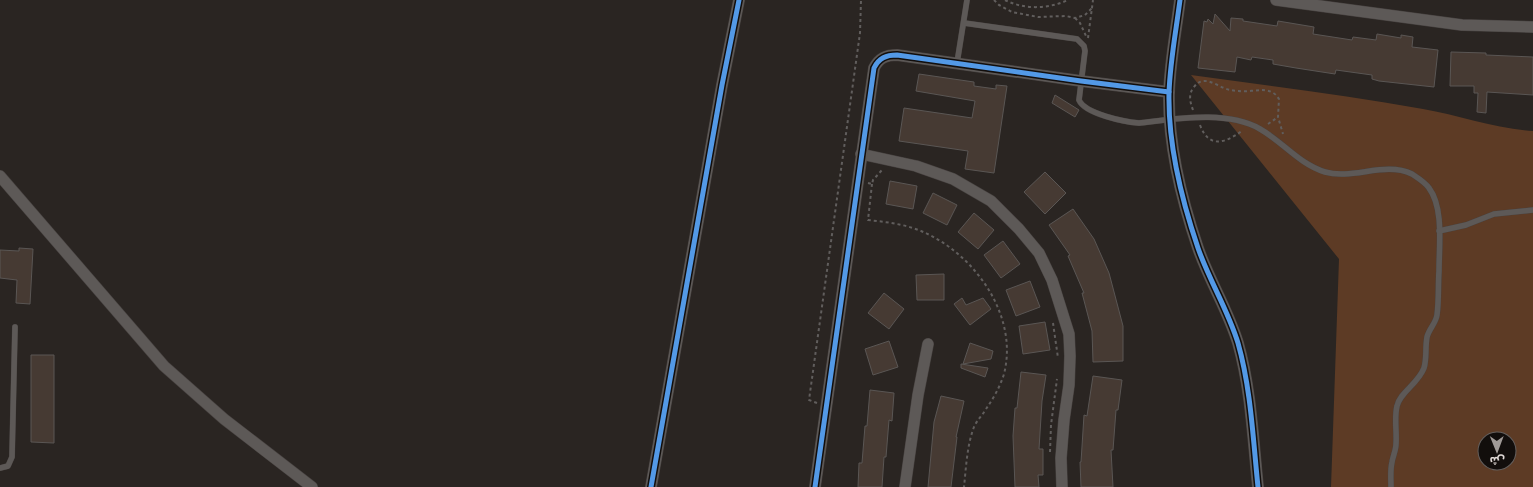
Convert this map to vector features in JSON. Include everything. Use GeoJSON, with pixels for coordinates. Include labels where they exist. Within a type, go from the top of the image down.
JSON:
{"type":"FeatureCollection","features":[{"type":"Feature","properties":{"kind":"street"},"geometry":{"type":"LineString","coordinates":[[650,487],[714,128],[740,0]]}},
{"type":"Feature","properties":{"kind":"street"},"geometry":{"type":"LineString","coordinates":[[1180,0],[1170,71],[1169,92],[1170,120],[1177,167],[1196,241],[1232,324],[1243,361],[1249,400],[1258,487]]}},
{"type":"Feature","properties":{"kind":"street"},"geometry":{"type":"LineString","coordinates":[[1276,0],[1462,25],[1533,27]]}},
{"type":"Feature","properties":{"kind":"street"},"geometry":{"type":"LineString","coordinates":[[815,487],[861,154],[874,68],[879,60],[883,57],[892,55],[1169,92]]}},
{"type":"Feature","properties":{"kind":"street"},"geometry":{"type":"LineString","coordinates":[[861,154],[916,166],[953,179],[991,201],[1019,229],[1039,253],[1052,280],[1069,334],[1069,370],[1061,458],[1062,487]]}},
{"type":"Feature","properties":{"kind":"street"},"geometry":{"type":"LineString","coordinates":[[1,180],[164,366],[224,419],[312,487]]}},
{"type":"Feature","properties":{"kind":"street"},"geometry":{"type":"LineString","coordinates":[[905,487],[918,395],[928,344]]}},
{"type":"Feature","properties":{"kind":"lane"},"geometry":{"type":"LineString","coordinates":[[957,63],[967,0]]}},
{"type":"Feature","properties":{"kind":"lane"},"geometry":{"type":"LineString","coordinates":[[964,23],[1077,39],[1084,46],[1085,51],[1078,97],[1080,103],[1085,108],[1112,119],[1130,123],[1197,118],[1224,118],[1260,129],[1309,165],[1321,170],[1334,174],[1352,174],[1393,169],[1413,175],[1424,182],[1433,194],[1437,208],[1439,231],[1437,316],[1427,339],[1426,360],[1423,369],[1413,386],[1401,397],[1396,408],[1396,442],[1390,471],[1391,487]]}},
{"type":"Feature","properties":{"kind":"lane"},"geometry":{"type":"LineString","coordinates":[[1439,231],[1466,225],[1494,214],[1533,210]]}},
{"type":"Feature","properties":{"kind":"lane"},"geometry":{"type":"LineString","coordinates":[[0,468],[8,466],[12,457],[15,327]]}},
{"type":"Feature","properties":{"kind":"path"},"geometry":{"type":"LineString","coordinates":[[826,406],[809,400],[860,33],[861,0]]}},
{"type":"Feature","properties":{"kind":"path"},"geometry":{"type":"LineString","coordinates":[[994,0],[1004,9],[1020,14],[1038,17],[1066,16],[1075,18],[1085,15],[1092,8]]}},
{"type":"Feature","properties":{"kind":"path"},"geometry":{"type":"LineString","coordinates":[[1005,0],[1015,4],[1033,7],[1052,6],[1068,0]]}},
{"type":"Feature","properties":{"kind":"path"},"geometry":{"type":"LineString","coordinates":[[1075,18],[1083,29],[1088,40],[1093,0]]}},
{"type":"Feature","properties":{"kind":"path"},"geometry":{"type":"LineString","coordinates":[[1251,125],[1230,139],[1217,142],[1206,136],[1202,131],[1190,102],[1191,90],[1201,81],[1207,80],[1232,90],[1242,92],[1269,90],[1273,92],[1279,100],[1278,117],[1287,149]]}},
{"type":"Feature","properties":{"kind":"path"},"geometry":{"type":"LineString","coordinates":[[1260,129],[1278,117]]}},
{"type":"Feature","properties":{"kind":"path"},"geometry":{"type":"LineString","coordinates":[[888,171],[882,170],[873,180],[868,220],[910,227],[932,236],[948,246],[963,259],[987,286],[1002,318],[1007,343],[1004,370],[999,386],[974,428],[968,455],[964,487]]}},
{"type":"Feature","properties":{"kind":"path"},"geometry":{"type":"LineString","coordinates":[[857,182],[872,184]]}},
{"type":"Feature","properties":{"kind":"path"},"geometry":{"type":"LineString","coordinates":[[1052,316],[1058,363]]}},
{"type":"Feature","properties":{"kind":"path"},"geometry":{"type":"LineString","coordinates":[[1049,455],[1051,425],[1058,374]]}},
{"type":"Feature","properties":{"kind":"shaded area"},"geometry":{"type":"Polygon","coordinates":[[[1191,75],[1394,104],[1437,112],[1505,128],[1533,131],[1533,487],[1331,487],[1339,259],[1191,75]]]}},
{"type":"Feature","properties":{"kind":"building"},"geometry":{"type":"Polygon","coordinates":[[[1215,14],[1230,31],[1231,18],[1277,26],[1278,21],[1314,27],[1313,34],[1352,40],[1353,37],[1376,40],[1377,34],[1401,38],[1401,35],[1413,37],[1412,47],[1438,50],[1434,87],[1379,81],[1372,79],[1372,75],[1336,70],[1335,74],[1296,68],[1273,64],[1273,60],[1252,57],[1251,60],[1237,57],[1235,72],[1198,68],[1204,21],[1207,22],[1208,19],[1213,24],[1215,14]]]}},
{"type":"Feature","properties":{"kind":"building"},"geometry":{"type":"Polygon","coordinates":[[[1451,52],[1533,57],[1533,95],[1487,92],[1486,113],[1477,112],[1478,93],[1474,93],[1474,86],[1450,86],[1451,52]]]}},
{"type":"Feature","properties":{"kind":"building"},"geometry":{"type":"Polygon","coordinates":[[[919,74],[974,82],[974,86],[996,89],[996,85],[1007,86],[994,173],[965,169],[968,151],[899,141],[904,108],[972,118],[975,101],[916,91],[919,74]]]}},
{"type":"Feature","properties":{"kind":"building"},"geometry":{"type":"Polygon","coordinates":[[[1055,95],[1079,110],[1075,117],[1052,103],[1055,95]]]}},
{"type":"Feature","properties":{"kind":"building"},"geometry":{"type":"Polygon","coordinates":[[[1045,172],[1066,193],[1045,214],[1024,192],[1045,172]]]}},
{"type":"Feature","properties":{"kind":"building"},"geometry":{"type":"Polygon","coordinates":[[[890,181],[917,186],[913,209],[886,204],[890,181]]]}},
{"type":"Feature","properties":{"kind":"building"},"geometry":{"type":"Polygon","coordinates":[[[933,193],[957,205],[947,225],[923,213],[933,193]]]}},
{"type":"Feature","properties":{"kind":"building"},"geometry":{"type":"Polygon","coordinates":[[[1073,209],[1094,239],[1109,273],[1123,326],[1123,361],[1093,362],[1092,331],[1082,293],[1084,293],[1068,256],[1070,255],[1049,225],[1073,209]]]}},
{"type":"Feature","properties":{"kind":"building"},"geometry":{"type":"Polygon","coordinates":[[[974,213],[994,230],[978,249],[958,232],[974,213]]]}},
{"type":"Feature","properties":{"kind":"building"},"geometry":{"type":"Polygon","coordinates":[[[1003,241],[1020,264],[1001,278],[984,255],[1003,241]]]}},
{"type":"Feature","properties":{"kind":"building"},"geometry":{"type":"Polygon","coordinates":[[[19,248],[33,249],[30,304],[16,303],[17,280],[0,278],[0,250],[19,251],[19,248]]]}},
{"type":"Feature","properties":{"kind":"building"},"geometry":{"type":"Polygon","coordinates":[[[944,274],[944,300],[917,300],[916,275],[944,274]]]}},
{"type":"Feature","properties":{"kind":"building"},"geometry":{"type":"Polygon","coordinates":[[[1030,281],[1040,307],[1016,316],[1006,290],[1030,281]]]}},
{"type":"Feature","properties":{"kind":"building"},"geometry":{"type":"Polygon","coordinates":[[[884,293],[904,309],[889,329],[868,313],[884,293]]]}},
{"type":"Feature","properties":{"kind":"building"},"geometry":{"type":"Polygon","coordinates":[[[962,298],[966,305],[983,298],[991,309],[970,325],[954,304],[962,298]]]}},
{"type":"Feature","properties":{"kind":"building"},"geometry":{"type":"Polygon","coordinates":[[[1045,322],[1050,350],[1023,354],[1019,326],[1045,322]]]}},
{"type":"Feature","properties":{"kind":"building"},"geometry":{"type":"Polygon","coordinates":[[[889,341],[898,367],[873,375],[865,349],[889,341]]]}},
{"type":"Feature","properties":{"kind":"building"},"geometry":{"type":"Polygon","coordinates":[[[970,343],[993,351],[991,359],[963,364],[970,343]]]}},
{"type":"Feature","properties":{"kind":"building"},"geometry":{"type":"Polygon","coordinates":[[[31,355],[54,355],[54,443],[31,442],[31,355]]]}},
{"type":"Feature","properties":{"kind":"building"},"geometry":{"type":"Polygon","coordinates":[[[961,364],[988,368],[985,377],[961,368],[961,364]]]}},
{"type":"Feature","properties":{"kind":"building"},"geometry":{"type":"Polygon","coordinates":[[[1021,372],[1046,375],[1042,401],[1039,449],[1043,449],[1043,475],[1038,475],[1039,487],[1015,487],[1013,436],[1015,408],[1017,408],[1021,372]]]}},
{"type":"Feature","properties":{"kind":"building"},"geometry":{"type":"Polygon","coordinates":[[[1093,376],[1122,380],[1118,410],[1116,410],[1113,450],[1111,450],[1113,487],[1081,487],[1080,462],[1084,415],[1087,416],[1093,376]]]}},
{"type":"Feature","properties":{"kind":"building"},"geometry":{"type":"Polygon","coordinates":[[[870,390],[894,393],[892,421],[889,420],[882,487],[858,487],[859,463],[862,463],[870,390]]]}},
{"type":"Feature","properties":{"kind":"building"},"geometry":{"type":"Polygon","coordinates":[[[941,396],[964,401],[956,437],[951,487],[928,487],[934,422],[941,396]]]}},
{"type":"Feature","properties":{"kind":"cycle path"},"geometry":{"type":"LineString","coordinates":[[651,487],[722,85],[739,0]]}},
{"type":"Feature","properties":{"kind":"cycle path"},"geometry":{"type":"LineString","coordinates":[[1180,0],[1169,93],[1171,132],[1177,172],[1198,248],[1238,343],[1249,396],[1258,487]]}},
{"type":"Feature","properties":{"kind":"cycle path"},"geometry":{"type":"LineString","coordinates":[[815,487],[874,68],[878,62],[886,56],[897,55],[1169,92]]}}]}
